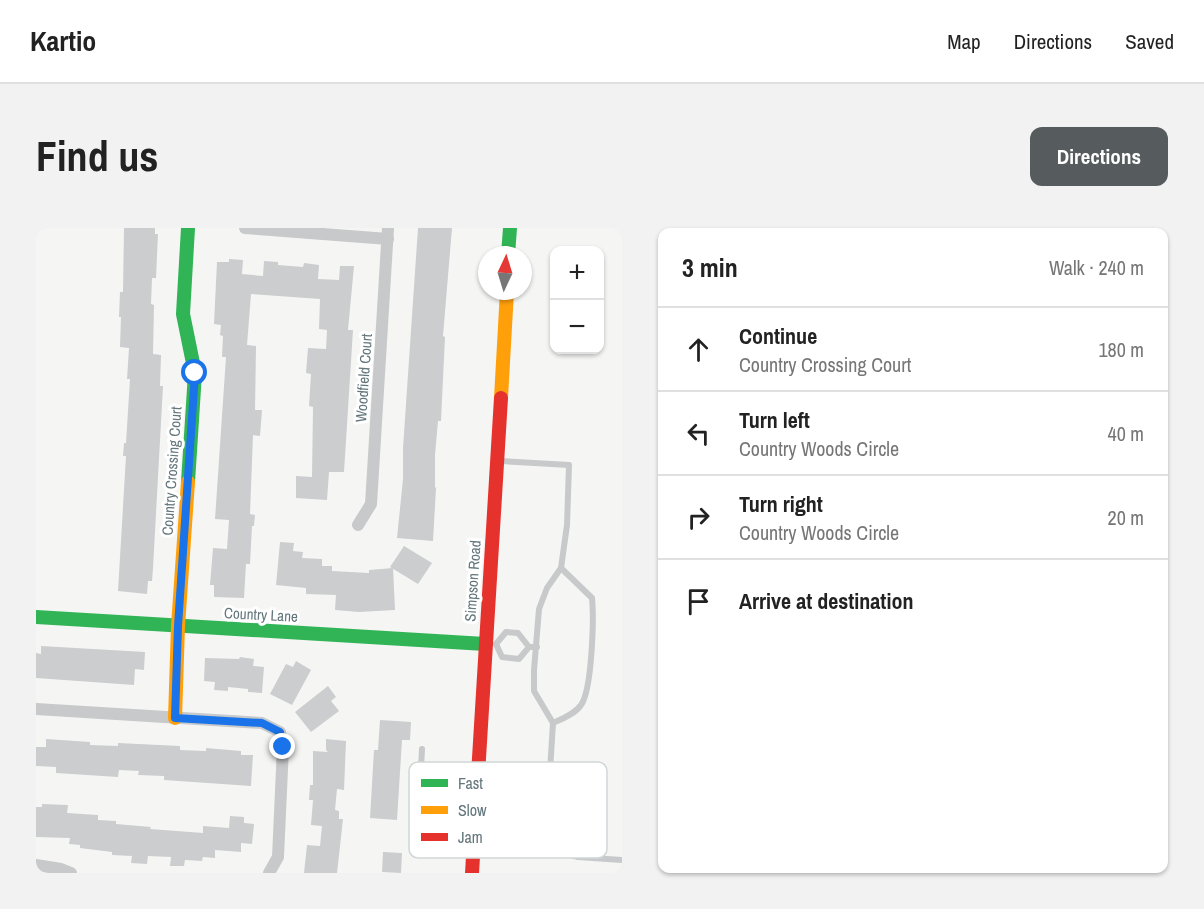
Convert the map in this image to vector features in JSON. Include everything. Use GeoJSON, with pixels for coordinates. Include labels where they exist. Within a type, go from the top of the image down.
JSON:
{"type":"FeatureCollection","features":[{"type":"Feature","properties":{"kind":"street","name":"Country Crossing Court"},"geometry":{"type":"LineString","coordinates":[[175,718],[178,626],[195,373],[183,314],[188,228]]}},
{"type":"Feature","properties":{"kind":"street"},"geometry":{"type":"LineString","coordinates":[[245,228],[388,234]]}},
{"type":"Feature","properties":{"kind":"street"},"geometry":{"type":"LineString","coordinates":[[509,246],[510,228]]}},
{"type":"Feature","properties":{"kind":"street","name":"Woodfield Court"},"geometry":{"type":"LineString","coordinates":[[357,525],[371,504],[388,234]]}},
{"type":"Feature","properties":{"kind":"street","name":"Simpson Road"},"geometry":{"type":"LineString","coordinates":[[480,762],[490,644],[507,300]]}},
{"type":"Feature","properties":{"kind":"street","name":"Country Lane"},"geometry":{"type":"LineString","coordinates":[[36,617],[490,644]]}},
{"type":"Feature","properties":{"kind":"street"},"geometry":{"type":"LineString","coordinates":[[36,709],[262,723],[280,732],[283,747],[278,857],[269,873]]}},
{"type":"Feature","properties":{"kind":"street","name":"Simpson Road"},"geometry":{"type":"LineString","coordinates":[[472,873],[473,858]]}},
{"type":"Feature","properties":{"kind":"street"},"geometry":{"type":"LineString","coordinates":[[36,865],[71,873]]}},
{"type":"Feature","properties":{"kind":"lane"},"geometry":{"type":"LineString","coordinates":[[499,461],[569,465],[567,525],[561,568],[547,588],[539,609],[534,691],[553,723],[551,762]]}},
{"type":"Feature","properties":{"kind":"lane"},"geometry":{"type":"LineString","coordinates":[[553,723],[568,716],[581,706],[586,693],[593,614],[592,598],[561,568]]}},
{"type":"Feature","properties":{"kind":"lane"},"geometry":{"type":"LineString","coordinates":[[529,646],[519,659],[502,657],[490,644],[506,632],[518,633],[529,646],[537,647]]}},
{"type":"Feature","properties":{"kind":"lane"},"geometry":{"type":"LineString","coordinates":[[421,762],[422,749]]}},
{"type":"Feature","properties":{"kind":"lane"},"geometry":{"type":"LineString","coordinates":[[593,858],[622,860]]}},
{"type":"Feature","properties":{"kind":"building"},"geometry":{"type":"Polygon","coordinates":[[[124,228],[155,228],[155,234],[158,234],[156,278],[152,278],[151,304],[154,305],[153,354],[161,355],[160,386],[163,386],[152,581],[148,581],[147,594],[118,591],[126,456],[123,456],[124,443],[126,443],[130,379],[127,379],[129,348],[120,347],[121,317],[119,317],[120,292],[123,292],[124,228]]]}},
{"type":"Feature","properties":{"kind":"building"},"geometry":{"type":"Polygon","coordinates":[[[418,228],[452,228],[443,336],[445,337],[441,421],[438,421],[435,455],[433,541],[397,538],[403,479],[403,448],[418,228]]]}},
{"type":"Feature","properties":{"kind":"building"},"geometry":{"type":"Polygon","coordinates":[[[229,259],[243,260],[242,274],[263,276],[264,261],[278,262],[278,265],[303,267],[304,263],[319,265],[318,279],[339,280],[340,266],[354,266],[348,330],[353,330],[344,472],[329,472],[327,500],[296,498],[296,476],[312,477],[313,407],[309,406],[311,374],[306,373],[308,348],[326,349],[327,330],[319,329],[320,299],[251,294],[247,345],[256,346],[255,410],[262,410],[260,436],[253,435],[250,514],[255,515],[254,526],[252,526],[250,564],[246,564],[244,598],[214,597],[214,585],[210,585],[213,548],[227,549],[229,520],[215,519],[226,357],[222,357],[221,325],[214,324],[217,262],[229,262],[229,259]]]}},
{"type":"Feature","properties":{"kind":"building"},"geometry":{"type":"Polygon","coordinates":[[[280,542],[294,543],[293,551],[303,552],[302,558],[322,559],[322,566],[332,566],[332,571],[369,573],[369,570],[393,568],[395,610],[359,612],[335,610],[336,595],[306,594],[306,588],[276,585],[280,542]]]}},
{"type":"Feature","properties":{"kind":"building"},"geometry":{"type":"Polygon","coordinates":[[[404,546],[432,563],[418,584],[390,567],[404,546]]]}},
{"type":"Feature","properties":{"kind":"building"},"geometry":{"type":"Polygon","coordinates":[[[41,646],[145,652],[144,670],[135,669],[134,685],[36,678],[36,653],[41,654],[41,646]]]}},
{"type":"Feature","properties":{"kind":"building"},"geometry":{"type":"Polygon","coordinates":[[[240,657],[254,659],[253,666],[264,667],[262,693],[228,687],[228,691],[214,690],[215,682],[204,681],[205,658],[239,659],[240,657]]]}},
{"type":"Feature","properties":{"kind":"building"},"geometry":{"type":"Polygon","coordinates":[[[296,661],[311,670],[292,705],[270,694],[286,664],[293,667],[296,661]]]}},
{"type":"Feature","properties":{"kind":"building"},"geometry":{"type":"Polygon","coordinates":[[[328,686],[336,697],[331,701],[339,711],[311,732],[295,712],[328,686]]]}},
{"type":"Feature","properties":{"kind":"building"},"geometry":{"type":"Polygon","coordinates":[[[380,720],[411,722],[410,740],[402,740],[397,820],[370,818],[374,750],[378,750],[380,720]]]}},
{"type":"Feature","properties":{"kind":"building"},"geometry":{"type":"Polygon","coordinates":[[[46,739],[90,742],[90,745],[118,746],[118,743],[180,746],[180,750],[206,751],[206,748],[241,751],[241,755],[253,755],[251,786],[164,780],[164,776],[138,775],[139,771],[119,770],[118,777],[56,773],[56,767],[36,766],[36,747],[46,747],[46,739]]]}},
{"type":"Feature","properties":{"kind":"building"},"geometry":{"type":"Polygon","coordinates":[[[326,739],[346,741],[344,790],[337,789],[335,810],[339,811],[339,819],[343,819],[337,873],[304,873],[307,845],[320,846],[322,826],[311,825],[313,800],[309,800],[310,785],[313,785],[313,751],[328,752],[326,739]]]}},
{"type":"Feature","properties":{"kind":"building"},"geometry":{"type":"Polygon","coordinates":[[[42,804],[68,805],[67,813],[98,815],[98,820],[116,821],[116,824],[203,833],[203,826],[229,828],[230,816],[244,817],[244,823],[254,824],[252,844],[241,843],[241,852],[215,850],[215,858],[203,857],[202,861],[185,860],[184,866],[170,866],[171,857],[148,856],[147,864],[131,863],[132,856],[112,855],[112,852],[80,848],[80,845],[69,844],[70,838],[36,837],[36,807],[42,807],[42,804]]]}},
{"type":"Feature","properties":{"kind":"building"},"geometry":{"type":"Polygon","coordinates":[[[383,852],[402,853],[401,873],[382,872],[383,852]]]}},
{"type":"Feature","properties":{"kind":"traffic: fast"},"geometry":{"type":"LineString","coordinates":[[188,228],[183,314],[195,373],[188,482]]}},
{"type":"Feature","properties":{"kind":"traffic: fast"},"geometry":{"type":"LineString","coordinates":[[509,246],[510,228]]}},
{"type":"Feature","properties":{"kind":"traffic: fast"},"geometry":{"type":"LineString","coordinates":[[36,617],[485,644]]}},
{"type":"Feature","properties":{"kind":"traffic: slow"},"geometry":{"type":"LineString","coordinates":[[501,398],[506,300]]}},
{"type":"Feature","properties":{"kind":"traffic: slow"},"geometry":{"type":"LineString","coordinates":[[175,718],[178,626],[188,482]]}},
{"type":"Feature","properties":{"kind":"traffic: jam"},"geometry":{"type":"LineString","coordinates":[[479,762],[501,398]]}},
{"type":"Feature","properties":{"kind":"traffic: jam"},"geometry":{"type":"LineString","coordinates":[[472,873],[473,858]]}},
{"type":"Feature","properties":{"kind":"route"},"geometry":{"type":"LineString","coordinates":[[195,373],[178,626],[175,718],[262,723],[280,732],[283,747]]}}]}
